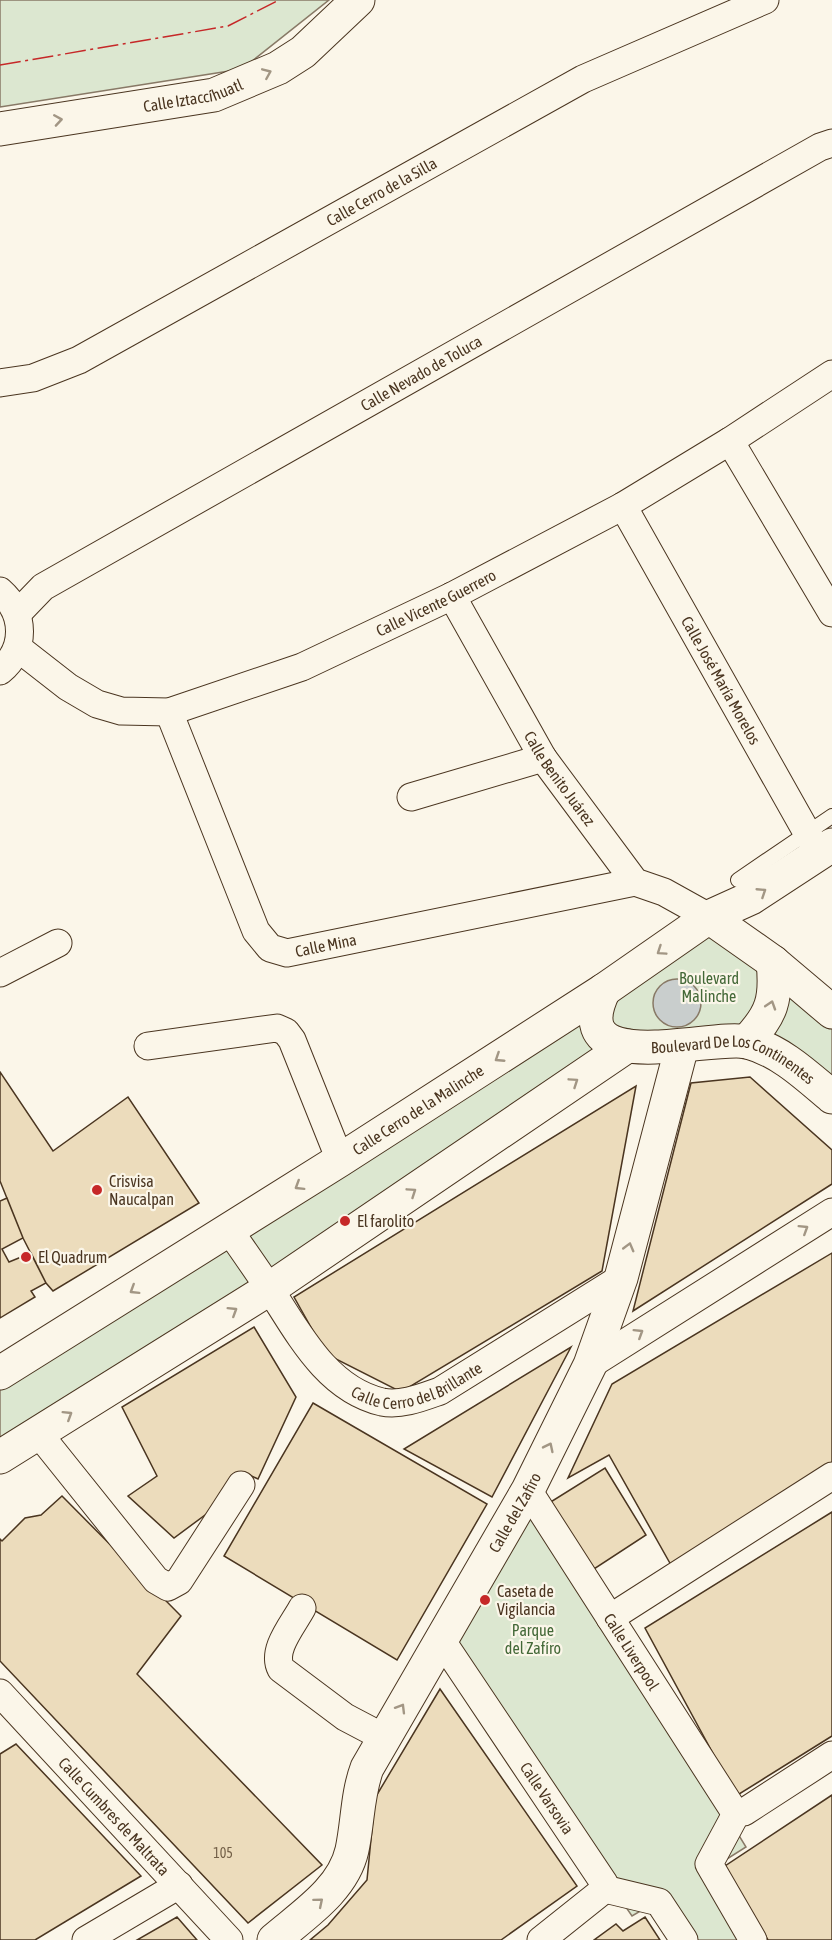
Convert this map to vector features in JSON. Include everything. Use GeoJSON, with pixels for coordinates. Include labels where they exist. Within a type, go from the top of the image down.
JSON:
{"type":"FeatureCollection","features":[{"type":"Feature","properties":{"kind":"street","name":"Calle Iztaccíhuatl"},"geometry":{"type":"LineString","coordinates":[[0,129],[214,96],[278,68],[303,52],[358,0]]}},
{"type":"Feature","properties":{"kind":"street","name":"Calle Cerro de la Silla"},"geometry":{"type":"LineString","coordinates":[[0,383],[33,378],[79,360],[583,79],[765,0]]}},
{"type":"Feature","properties":{"kind":"street","name":"Calle Nevado de Toluca"},"geometry":{"type":"LineString","coordinates":[[17,614],[44,587],[820,147],[832,143]]}},
{"type":"Feature","properties":{"kind":"street","name":"Calle Vicente Guerrero"},"geometry":{"type":"LineString","coordinates":[[18,648],[68,687],[97,704],[122,711],[169,712],[302,667],[452,596],[623,506],[730,441],[832,374]]}},
{"type":"Feature","properties":{"kind":"street"},"geometry":{"type":"LineString","coordinates":[[730,441],[832,613]]}},
{"type":"Feature","properties":{"kind":"street","name":"Calle José María Morelos"},"geometry":{"type":"LineString","coordinates":[[623,506],[819,844]]}},
{"type":"Feature","properties":{"kind":"street"},"geometry":{"type":"LineString","coordinates":[[0,591],[9,599],[17,614],[21,631],[18,648],[10,663],[0,671]]}},
{"type":"Feature","properties":{"kind":"street","name":"Calle Benito Juárez"},"geometry":{"type":"LineString","coordinates":[[452,596],[543,758],[635,882]]}},
{"type":"Feature","properties":{"kind":"street","name":"Calle Mina"},"geometry":{"type":"LineString","coordinates":[[169,712],[256,932],[270,948],[287,953],[635,882]]}},
{"type":"Feature","properties":{"kind":"street"},"geometry":{"type":"LineString","coordinates":[[411,797],[543,758]]}},
{"type":"Feature","properties":{"kind":"street","name":"Calle Cerro de la Malinche"},"geometry":{"type":"LineString","coordinates":[[0,1373],[340,1160],[604,990],[709,917],[752,898],[819,844]]}},
{"type":"Feature","properties":{"kind":"street"},"geometry":{"type":"LineString","coordinates":[[635,882],[664,892],[709,917],[774,962],[832,1012]]}},
{"type":"Feature","properties":{"kind":"street"},"geometry":{"type":"LineString","coordinates":[[0,973],[58,943]]}},
{"type":"Feature","properties":{"kind":"street"},"geometry":{"type":"LineString","coordinates":[[746,1042],[763,1024],[769,1013],[775,982],[774,962]]}},
{"type":"Feature","properties":{"kind":"street"},"geometry":{"type":"LineString","coordinates":[[604,990],[595,1013],[597,1026],[604,1037],[614,1044],[627,1046]]}},
{"type":"Feature","properties":{"kind":"street"},"geometry":{"type":"LineString","coordinates":[[148,1046],[277,1028],[286,1032],[292,1040],[340,1160]]}},
{"type":"Feature","properties":{"kind":"street","name":"Boulevard De Los Continentes"},"geometry":{"type":"LineString","coordinates":[[627,1046],[682,1046],[746,1042],[787,1060],[832,1097]]}},
{"type":"Feature","properties":{"kind":"street"},"geometry":{"type":"LineString","coordinates":[[0,1457],[269,1288],[627,1046]]}},
{"type":"Feature","properties":{"kind":"street","name":"Calle del Zafiro"},"geometry":{"type":"LineString","coordinates":[[274,1940],[327,1896],[343,1872],[351,1853],[358,1792],[367,1768],[528,1491],[590,1365],[621,1278],[682,1046]]}},
{"type":"Feature","properties":{"kind":"street"},"geometry":{"type":"LineString","coordinates":[[590,1365],[832,1212]]}},
{"type":"Feature","properties":{"kind":"street","name":"Calle Cerro del Brillante"},"geometry":{"type":"LineString","coordinates":[[229,1230],[324,1368],[356,1390],[383,1402],[411,1401],[440,1391],[621,1278]]}},
{"type":"Feature","properties":{"kind":"street"},"geometry":{"type":"LineString","coordinates":[[39,1434],[156,1580],[168,1587],[179,1581],[241,1485]]}},
{"type":"Feature","properties":{"kind":"street"},"geometry":{"type":"LineString","coordinates":[[610,1618],[832,1476]]}},
{"type":"Feature","properties":{"kind":"street","name":"Calle Liverpool"},"geometry":{"type":"LineString","coordinates":[[528,1491],[732,1808],[737,1812]]}},
{"type":"Feature","properties":{"kind":"street"},"geometry":{"type":"LineString","coordinates":[[302,1608],[279,1651],[278,1663],[281,1669],[345,1717],[383,1737]]}},
{"type":"Feature","properties":{"kind":"street","name":"Calle Varsovia"},"geometry":{"type":"LineString","coordinates":[[442,1641],[604,1883],[605,1889]]}},
{"type":"Feature","properties":{"kind":"street","name":"Calle Cumbres de Maltrata"},"geometry":{"type":"LineString","coordinates":[[5,1706],[179,1885],[229,1940]]}},
{"type":"Feature","properties":{"kind":"street"},"geometry":{"type":"LineString","coordinates":[[753,1940],[709,1864],[737,1812],[744,1812],[832,1755]]}},
{"type":"Feature","properties":{"kind":"street"},"geometry":{"type":"LineString","coordinates":[[86,1940],[179,1885]]}},
{"type":"Feature","properties":{"kind":"street"},"geometry":{"type":"LineString","coordinates":[[541,1940],[603,1894],[605,1889],[659,1902],[684,1940]]}},
{"type":"Feature","properties":{"kind":"lane","name":"Calle Cerro de la Malinche"},"geometry":{"type":"LineString","coordinates":[[738,880],[819,844],[832,816]]}},
{"type":"Feature","properties":{"kind":"green space"},"geometry":{"type":"Polygon","coordinates":[[[0,0],[329,0],[242,69],[0,107],[0,0]]]}},
{"type":"Feature","properties":{"kind":"green space","name":"Boulevard Malinche"},"geometry":{"type":"Polygon","coordinates":[[[709,917],[832,1012],[832,1097],[787,1060],[627,1046],[0,1457],[0,1374],[709,917]]]}},
{"type":"Feature","properties":{"kind":"green space","name":"Parque del Zafíro"},"geometry":{"type":"Polygon","coordinates":[[[528,1490],[746,1847],[711,1869],[755,1940],[677,1940],[654,1903],[632,1916],[442,1641],[528,1490]]]}},
{"type":"Feature","properties":{"kind":"shaded area"},"geometry":{"type":"Polygon","coordinates":[[[672,979],[682,979],[694,986],[701,998],[701,1008],[694,1020],[682,1027],[672,1027],[657,1016],[653,1008],[653,998],[664,983],[672,979]]]}},
{"type":"Feature","properties":{"kind":"building","name":"Crisvisa Naucalpan"},"geometry":{"type":"Polygon","coordinates":[[[0,1072],[53,1151],[128,1097],[199,1203],[53,1291],[46,1283],[23,1238],[0,1181],[0,1072]]]}},
{"type":"Feature","properties":{"kind":"building"},"geometry":{"type":"Polygon","coordinates":[[[750,1077],[832,1150],[832,1184],[633,1311],[691,1083],[750,1077]]]}},
{"type":"Feature","properties":{"kind":"building"},"geometry":{"type":"Polygon","coordinates":[[[636,1086],[602,1271],[401,1392],[326,1354],[294,1297],[636,1086]]]}},
{"type":"Feature","properties":{"kind":"building","name":"El Quadrum"},"geometry":{"type":"Polygon","coordinates":[[[7,1198],[23,1238],[2,1249],[9,1262],[31,1253],[46,1283],[31,1291],[35,1297],[0,1318],[0,1201],[7,1198]]]}},
{"type":"Feature","properties":{"kind":"building"},"geometry":{"type":"Polygon","coordinates":[[[832,1253],[832,1464],[671,1565],[609,1455],[568,1478],[612,1384],[832,1253]]]}},
{"type":"Feature","properties":{"kind":"building"},"geometry":{"type":"Polygon","coordinates":[[[254,1327],[296,1397],[258,1479],[243,1472],[224,1501],[174,1538],[128,1496],[157,1476],[122,1407],[254,1327]]]}},
{"type":"Feature","properties":{"kind":"building"},"geometry":{"type":"Polygon","coordinates":[[[571,1347],[492,1497],[404,1449],[571,1347]]]}},
{"type":"Feature","properties":{"kind":"building"},"geometry":{"type":"Polygon","coordinates":[[[313,1403],[487,1504],[397,1660],[224,1556],[313,1403]]]}},
{"type":"Feature","properties":{"kind":"building"},"geometry":{"type":"Polygon","coordinates":[[[605,1468],[646,1535],[594,1569],[549,1503],[605,1468]]]}},
{"type":"Feature","properties":{"kind":"building"},"geometry":{"type":"Polygon","coordinates":[[[62,1496],[181,1616],[137,1674],[322,1865],[248,1923],[0,1661],[0,1539],[2,1541],[25,1518],[41,1515],[62,1496]]]}},
{"type":"Feature","properties":{"kind":"building"},"geometry":{"type":"Polygon","coordinates":[[[832,1512],[832,1736],[736,1796],[645,1628],[832,1512]]]}},
{"type":"Feature","properties":{"kind":"building"},"geometry":{"type":"Polygon","coordinates":[[[440,1689],[577,1886],[501,1940],[310,1940],[328,1925],[367,1880],[375,1798],[440,1689]]]}},
{"type":"Feature","properties":{"kind":"building"},"geometry":{"type":"Polygon","coordinates":[[[16,1744],[141,1876],[35,1940],[0,1940],[0,1754],[16,1744]]]}},
{"type":"Feature","properties":{"kind":"building"},"geometry":{"type":"Polygon","coordinates":[[[832,1795],[832,1940],[768,1940],[725,1866],[832,1795]]]}},
{"type":"Feature","properties":{"kind":"building"},"geometry":{"type":"Polygon","coordinates":[[[177,1917],[197,1940],[137,1940],[177,1917]]]}},
{"type":"Feature","properties":{"kind":"building"},"geometry":{"type":"Polygon","coordinates":[[[645,1917],[660,1940],[594,1940],[616,1924],[623,1931],[645,1917]]]}},
{"type":"Feature","properties":{"kind":"power"},"geometry":{"type":"LineString","coordinates":[[0,65],[228,26],[279,0]]}},
{"type":"Feature","properties":{"kind":"place","name":"Crisvisa Naucalpan"},"geometry":{"type":"Point","coordinates":[97,1190]}},
{"type":"Feature","properties":{"kind":"place","name":"El farolito"},"geometry":{"type":"Point","coordinates":[345,1221]}},
{"type":"Feature","properties":{"kind":"place","name":"El Quadrum"},"geometry":{"type":"Point","coordinates":[26,1257]}},
{"type":"Feature","properties":{"kind":"place","name":"Caseta de Vigilancia"},"geometry":{"type":"Point","coordinates":[485,1600]}}]}
